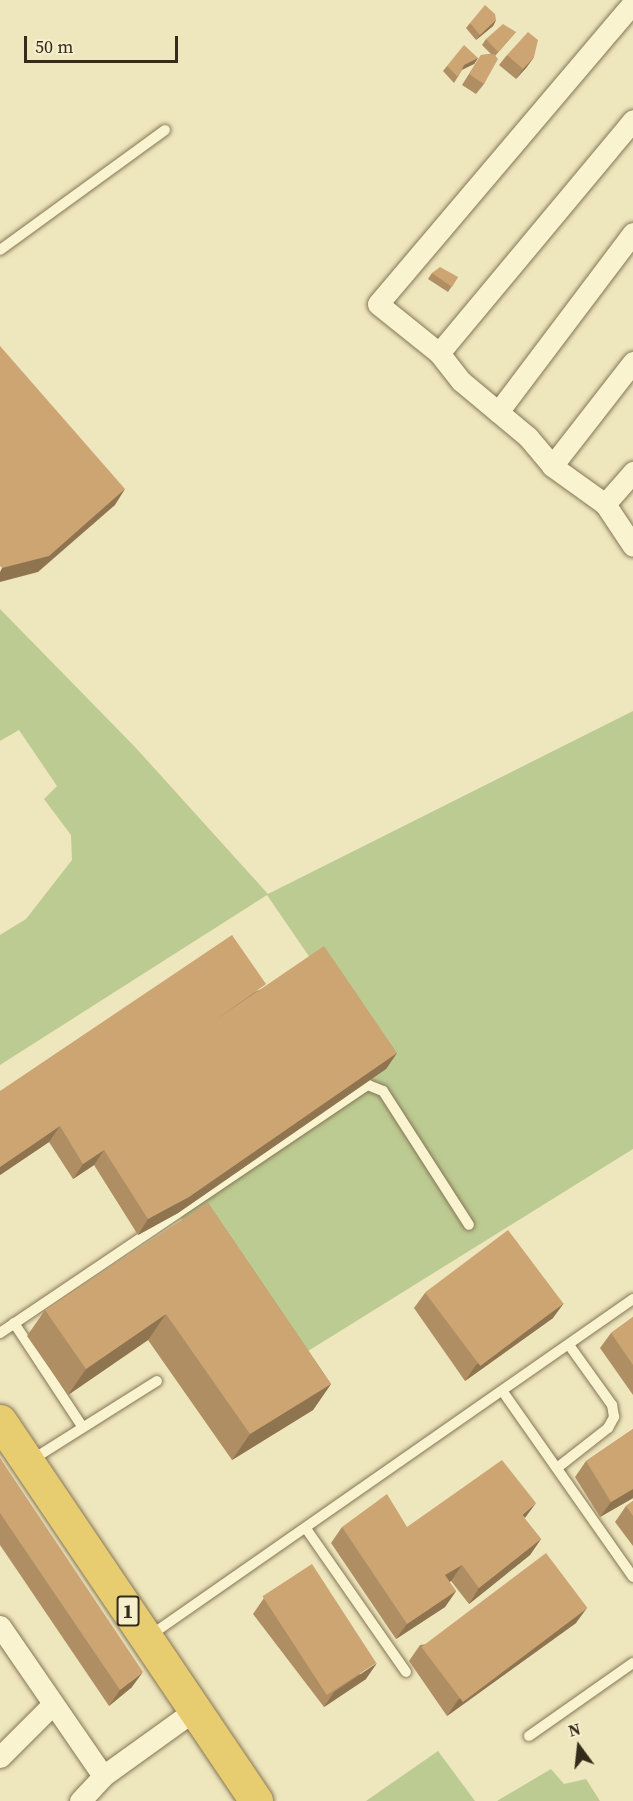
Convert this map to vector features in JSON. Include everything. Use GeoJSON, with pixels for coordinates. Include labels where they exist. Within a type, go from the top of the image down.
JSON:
{"type":"FeatureCollection","features":[{"type":"Feature","properties":{"kind":"highway","name":"1"},"geometry":{"type":"LineString","coordinates":[[0,1421],[256,1801]]}},
{"type":"Feature","properties":{"kind":"street"},"geometry":{"type":"LineString","coordinates":[[633,3],[378,304],[439,353],[461,381],[528,437],[552,466],[605,504],[633,546]]}},
{"type":"Feature","properties":{"kind":"street"},"geometry":{"type":"LineString","coordinates":[[439,353],[633,120]]}},
{"type":"Feature","properties":{"kind":"street"},"geometry":{"type":"LineString","coordinates":[[498,412],[633,233]]}},
{"type":"Feature","properties":{"kind":"street"},"geometry":{"type":"LineString","coordinates":[[552,466],[633,362]]}},
{"type":"Feature","properties":{"kind":"street"},"geometry":{"type":"LineString","coordinates":[[605,504],[633,472]]}},
{"type":"Feature","properties":{"kind":"street"},"geometry":{"type":"LineString","coordinates":[[0,1626],[6,1650],[53,1704],[103,1776]]}},
{"type":"Feature","properties":{"kind":"street"},"geometry":{"type":"LineString","coordinates":[[0,1757],[53,1704]]}},
{"type":"Feature","properties":{"kind":"street"},"geometry":{"type":"LineString","coordinates":[[80,1801],[103,1776],[195,1710]]}},
{"type":"Feature","properties":{"kind":"lane"},"geometry":{"type":"LineString","coordinates":[[0,250],[165,130]]}},
{"type":"Feature","properties":{"kind":"lane"},"geometry":{"type":"LineString","coordinates":[[0,1333],[368,1085],[383,1091],[469,1225]]}},
{"type":"Feature","properties":{"kind":"lane"},"geometry":{"type":"LineString","coordinates":[[147,1638],[307,1530],[633,1299]]}},
{"type":"Feature","properties":{"kind":"lane"},"geometry":{"type":"LineString","coordinates":[[14,1323],[82,1426]]}},
{"type":"Feature","properties":{"kind":"lane"},"geometry":{"type":"LineString","coordinates":[[557,1468],[608,1428],[614,1417],[612,1405],[569,1345]]}},
{"type":"Feature","properties":{"kind":"lane"},"geometry":{"type":"LineString","coordinates":[[28,1462],[157,1381]]}},
{"type":"Feature","properties":{"kind":"lane"},"geometry":{"type":"LineString","coordinates":[[503,1392],[633,1577]]}},
{"type":"Feature","properties":{"kind":"lane"},"geometry":{"type":"LineString","coordinates":[[307,1530],[406,1672]]}},
{"type":"Feature","properties":{"kind":"lane"},"geometry":{"type":"LineString","coordinates":[[529,1736],[633,1663]]}},
{"type":"Feature","properties":{"kind":"green space"},"geometry":{"type":"Polygon","coordinates":[[[0,609],[135,747],[268,894],[633,711],[633,1149],[284,1366],[178,1213],[386,1069],[267,895],[0,1065],[0,935],[26,919],[72,860],[71,835],[44,799],[57,786],[19,730],[0,741],[0,609]]]}},
{"type":"Feature","properties":{"kind":"green space"},"geometry":{"type":"Polygon","coordinates":[[[438,1751],[475,1801],[366,1801],[438,1751]]]}},
{"type":"Feature","properties":{"kind":"green space"},"geometry":{"type":"Polygon","coordinates":[[[551,1769],[564,1784],[586,1779],[600,1801],[497,1801],[551,1769]]]}},
{"type":"Feature","properties":{"kind":"building"},"geometry":{"type":"Polygon","coordinates":[[[485,5],[495,14],[496,20],[480,35],[470,23],[485,5]]]}},
{"type":"Feature","properties":{"kind":"building"},"geometry":{"type":"Polygon","coordinates":[[[503,24],[516,32],[498,52],[486,39],[503,24]]]}},
{"type":"Feature","properties":{"kind":"building"},"geometry":{"type":"Polygon","coordinates":[[[528,32],[538,40],[534,57],[523,69],[507,55],[528,32]]]}},
{"type":"Feature","properties":{"kind":"building"},"geometry":{"type":"Polygon","coordinates":[[[464,45],[478,58],[464,65],[458,77],[447,66],[464,45]]]}},
{"type":"Feature","properties":{"kind":"building"},"geometry":{"type":"Polygon","coordinates":[[[494,54],[498,59],[484,84],[469,74],[481,55],[494,54]]]}},
{"type":"Feature","properties":{"kind":"building"},"geometry":{"type":"Polygon","coordinates":[[[440,267],[458,277],[452,287],[432,273],[440,267]]]}},
{"type":"Feature","properties":{"kind":"building"},"geometry":{"type":"Polygon","coordinates":[[[0,346],[125,489],[49,556],[2,568],[0,566],[0,346]]]}},
{"type":"Feature","properties":{"kind":"building"},"geometry":{"type":"Polygon","coordinates":[[[232,935],[266,984],[214,1021],[324,946],[397,1053],[189,1197],[148,1219],[104,1150],[83,1164],[60,1126],[0,1167],[0,1091],[232,935]]]}},
{"type":"Feature","properties":{"kind":"building"},"geometry":{"type":"Polygon","coordinates":[[[208,1203],[331,1384],[250,1434],[166,1314],[86,1369],[45,1310],[208,1203]]]}},
{"type":"Feature","properties":{"kind":"building"},"geometry":{"type":"Polygon","coordinates":[[[508,1230],[563,1303],[480,1366],[425,1293],[508,1230]]]}},
{"type":"Feature","properties":{"kind":"building"},"geometry":{"type":"Polygon","coordinates":[[[633,1317],[633,1365],[611,1333],[633,1317]]]}},
{"type":"Feature","properties":{"kind":"building"},"geometry":{"type":"Polygon","coordinates":[[[633,1429],[633,1489],[611,1502],[586,1461],[633,1429]]]}},
{"type":"Feature","properties":{"kind":"building"},"geometry":{"type":"Polygon","coordinates":[[[0,1458],[143,1672],[120,1690],[0,1513],[0,1458]]]}},
{"type":"Feature","properties":{"kind":"building"},"geometry":{"type":"Polygon","coordinates":[[[502,1460],[536,1503],[522,1515],[541,1539],[479,1588],[462,1565],[445,1575],[456,1591],[407,1624],[342,1527],[387,1494],[407,1527],[502,1460]]]}},
{"type":"Feature","properties":{"kind":"building"},"geometry":{"type":"Polygon","coordinates":[[[633,1501],[633,1516],[626,1506],[633,1501]]]}},
{"type":"Feature","properties":{"kind":"building"},"geometry":{"type":"Polygon","coordinates":[[[546,1553],[588,1608],[463,1702],[421,1647],[546,1553]]]}},
{"type":"Feature","properties":{"kind":"building"},"geometry":{"type":"Polygon","coordinates":[[[312,1564],[376,1663],[327,1695],[263,1596],[312,1564]]]}}]}
